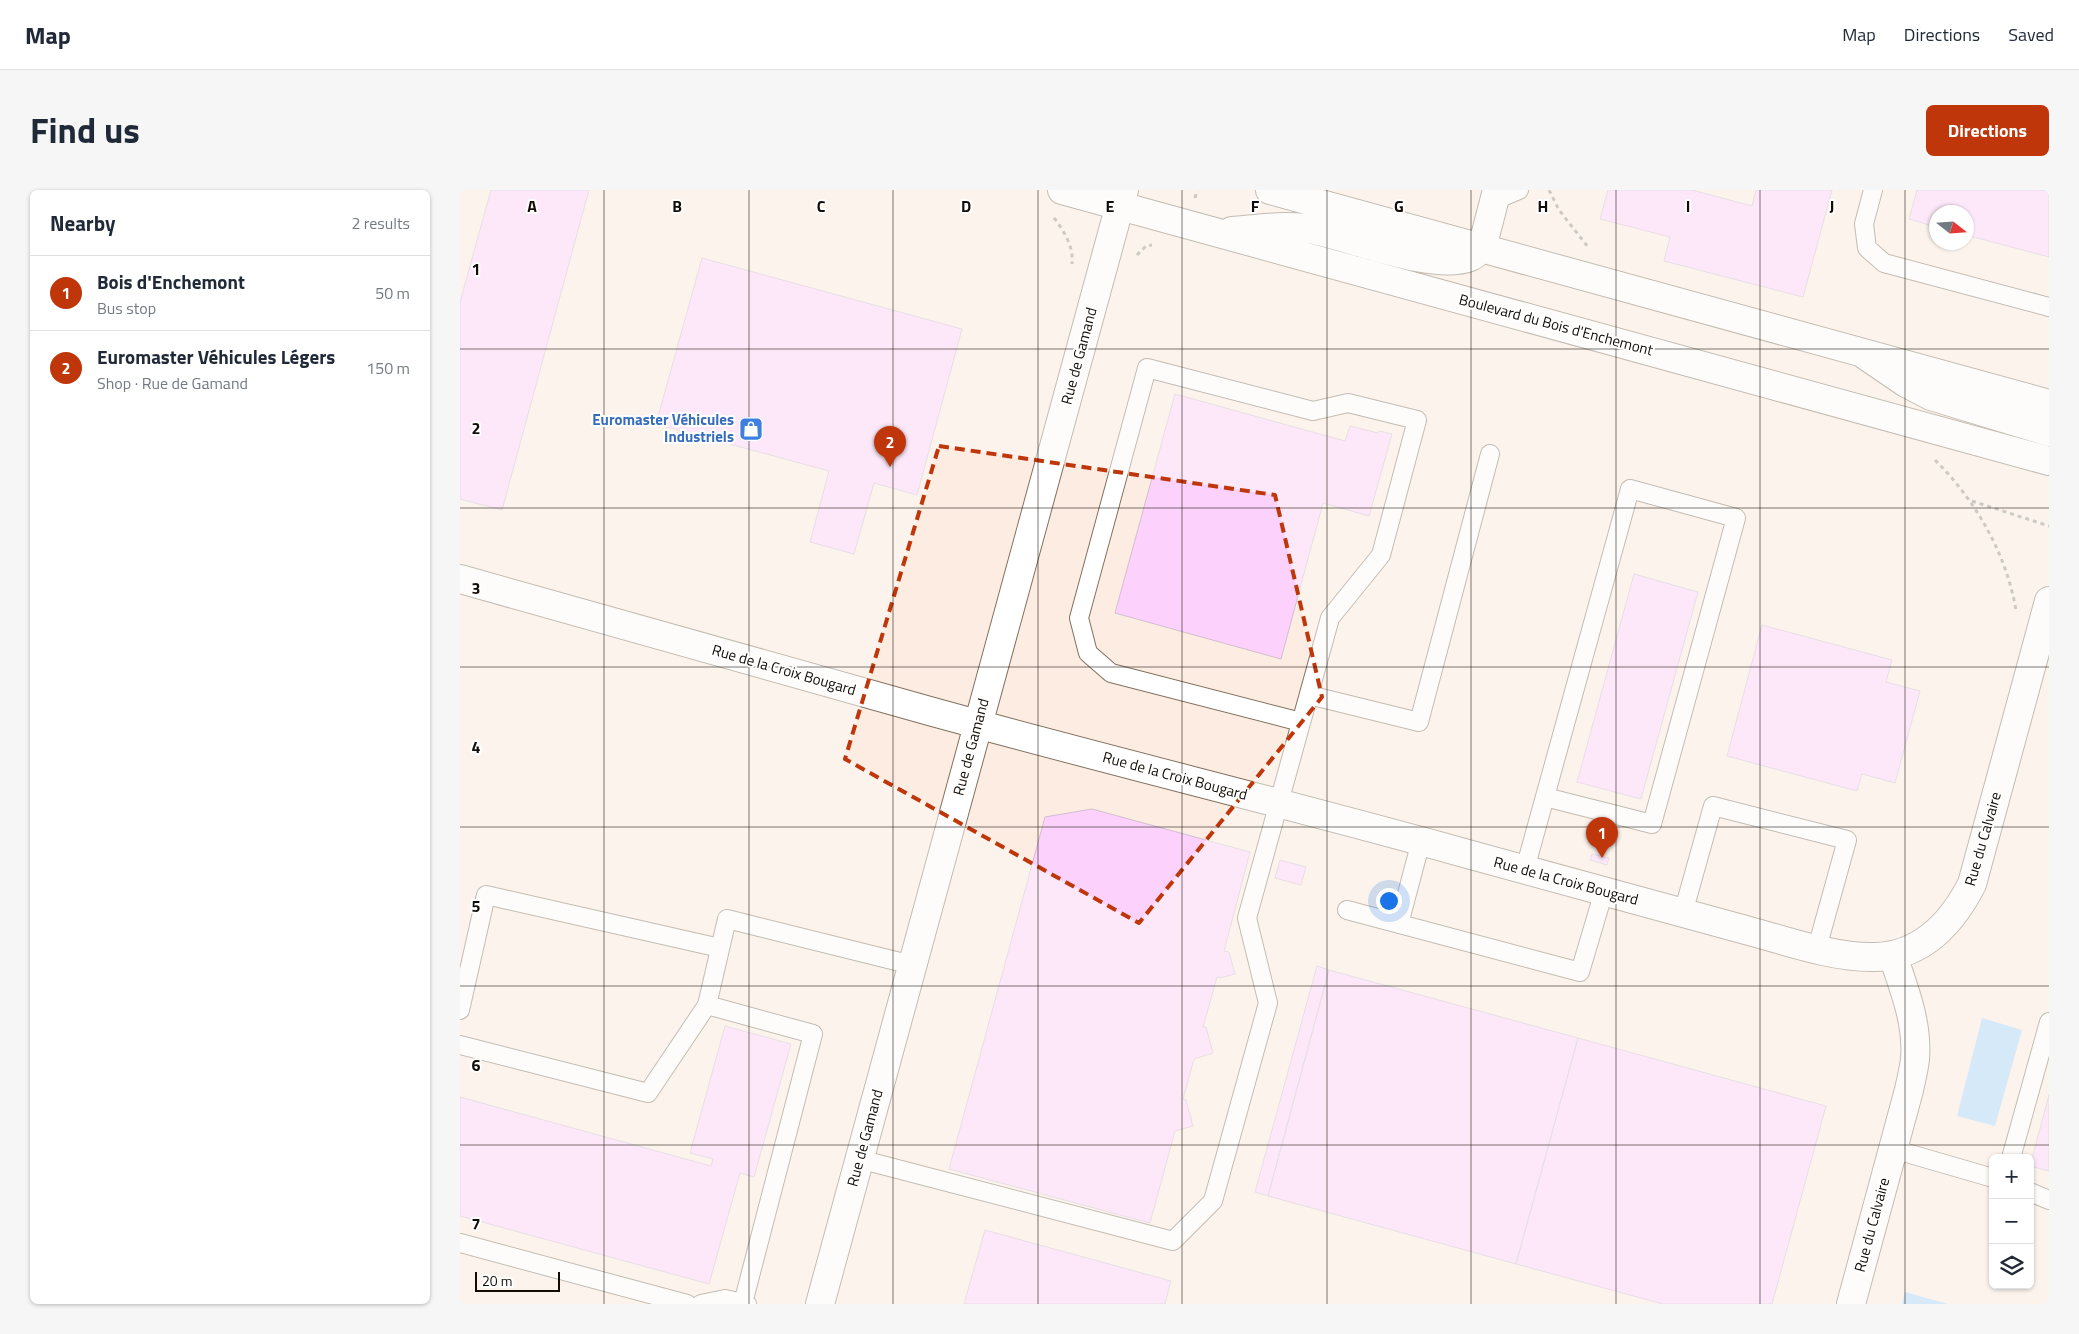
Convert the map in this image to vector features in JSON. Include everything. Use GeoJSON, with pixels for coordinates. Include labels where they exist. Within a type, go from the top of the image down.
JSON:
{"type":"FeatureCollection","features":[{"type":"Feature","properties":{"kind":"street","name":"Boulevard du Bois d'Enchemont"},"geometry":{"type":"LineString","coordinates":[[1062,190],[1122,198],[1216,232],[2049,462]]}},
{"type":"Feature","properties":{"kind":"street"},"geometry":{"type":"LineString","coordinates":[[1270,190],[2049,404]]}},
{"type":"Feature","properties":{"kind":"street"},"geometry":{"type":"LineString","coordinates":[[1216,232],[1276,227],[1305,228],[1418,257],[1440,260],[1469,258],[1482,248],[1496,195]]}},
{"type":"Feature","properties":{"kind":"street","name":"Rue de Gamand"},"geometry":{"type":"LineString","coordinates":[[820,1304],[1122,198]]}},
{"type":"Feature","properties":{"kind":"street"},"geometry":{"type":"LineString","coordinates":[[1858,350],[1906,383],[1931,396],[2049,432]]}},
{"type":"Feature","properties":{"kind":"street","name":"Rue de la Croix Bougard"},"geometry":{"type":"LineString","coordinates":[[460,579],[977,724],[1421,841],[1683,913],[1855,956],[1893,956]]}},
{"type":"Feature","properties":{"kind":"street","name":"Rue du Calvaire"},"geometry":{"type":"LineString","coordinates":[[1851,1304],[1909,1090],[1915,1059],[1914,1032],[1909,1004],[1893,956],[1925,941],[1944,926],[1960,908],[1972,884],[2042,641],[2049,601]]}},
{"type":"Feature","properties":{"kind":"lane"},"geometry":{"type":"LineString","coordinates":[[1496,195],[1519,190]]}},
{"type":"Feature","properties":{"kind":"lane"},"geometry":{"type":"LineString","coordinates":[[1873,190],[1864,224],[1866,248],[1884,264],[2049,307]]}},
{"type":"Feature","properties":{"kind":"lane"},"geometry":{"type":"LineString","coordinates":[[859,1159],[1173,1241],[1213,1201],[1268,1003],[1247,918],[1330,618],[1381,555],[1417,420],[1348,403],[1313,411],[1147,368],[1079,618],[1088,653],[1111,672],[1301,722]]}},
{"type":"Feature","properties":{"kind":"lane"},"geometry":{"type":"LineString","coordinates":[[1309,695],[1419,722],[1490,454]]}},
{"type":"Feature","properties":{"kind":"lane"},"geometry":{"type":"LineString","coordinates":[[1525,869],[1630,489],[1736,518],[1652,824],[1545,797]]}},
{"type":"Feature","properties":{"kind":"lane"},"geometry":{"type":"LineString","coordinates":[[1683,913],[1713,806],[1847,840],[1817,948]]}},
{"type":"Feature","properties":{"kind":"lane"},"geometry":{"type":"LineString","coordinates":[[1399,924],[1421,841]]}},
{"type":"Feature","properties":{"kind":"lane"},"geometry":{"type":"LineString","coordinates":[[1347,910],[1580,972],[1604,891]]}},
{"type":"Feature","properties":{"kind":"lane"},"geometry":{"type":"LineString","coordinates":[[460,1010],[486,895],[720,948]]}},
{"type":"Feature","properties":{"kind":"lane"},"geometry":{"type":"LineString","coordinates":[[460,1045],[648,1093],[706,1005],[727,919],[912,965]]}},
{"type":"Feature","properties":{"kind":"lane"},"geometry":{"type":"LineString","coordinates":[[701,1304],[725,1299],[745,1303],[813,1034],[706,1005]]}},
{"type":"Feature","properties":{"kind":"lane"},"geometry":{"type":"LineString","coordinates":[[2012,1154],[2049,1022]]}},
{"type":"Feature","properties":{"kind":"lane"},"geometry":{"type":"LineString","coordinates":[[1893,1149],[1989,1177]]}},
{"type":"Feature","properties":{"kind":"lane"},"geometry":{"type":"LineString","coordinates":[[2034,1194],[2049,1200]]}},
{"type":"Feature","properties":{"kind":"lane"},"geometry":{"type":"LineString","coordinates":[[460,1243],[687,1304]]}},
{"type":"Feature","properties":{"kind":"path"},"geometry":{"type":"LineString","coordinates":[[1549,190],[1559,210],[1590,248]]}},
{"type":"Feature","properties":{"kind":"path"},"geometry":{"type":"LineString","coordinates":[[1048,212],[1063,229],[1070,244],[1073,261],[1071,269]]}},
{"type":"Feature","properties":{"kind":"path"},"geometry":{"type":"LineString","coordinates":[[1134,260],[1146,246],[1156,244]]}},
{"type":"Feature","properties":{"kind":"path"},"geometry":{"type":"LineString","coordinates":[[2017,616],[2013,591],[1995,544],[1971,501],[2049,526]]}},
{"type":"Feature","properties":{"kind":"highlighted area"},"geometry":{"type":"Polygon","coordinates":[[[939,446],[1275,495],[1322,697],[1139,923],[845,759],[939,446]]]}},
{"type":"Feature","properties":{"kind":"shaded area"},"geometry":{"type":"Polygon","coordinates":[[[460,190],[2049,190],[2049,1304],[460,1304],[460,190]]]}},
{"type":"Feature","properties":{"kind":"water"},"geometry":{"type":"Polygon","coordinates":[[[1982,1018],[2022,1030],[1995,1126],[1957,1116],[1982,1018]]]}},
{"type":"Feature","properties":{"kind":"water"},"geometry":{"type":"Polygon","coordinates":[[[1905,1292],[1948,1304],[1902,1304],[1905,1292]]]}},
{"type":"Feature","properties":{"kind":"building"},"geometry":{"type":"Polygon","coordinates":[[[491,190],[589,190],[502,510],[460,499],[460,302],[491,190]]]}},
{"type":"Feature","properties":{"kind":"building"},"geometry":{"type":"Polygon","coordinates":[[[1608,190],[1692,190],[1752,206],[1756,190],[1832,190],[1803,297],[1664,261],[1670,237],[1600,219],[1608,190]]]}},
{"type":"Feature","properties":{"kind":"building"},"geometry":{"type":"Polygon","coordinates":[[[1917,190],[2049,190],[2049,257],[1974,237],[1974,205],[1929,205],[1929,225],[1909,219],[1917,190]]]}},
{"type":"Feature","properties":{"kind":"building"},"geometry":{"type":"Polygon","coordinates":[[[702,258],[962,329],[917,495],[874,483],[854,554],[810,542],[829,471],[656,424],[702,258]]]}},
{"type":"Feature","properties":{"kind":"building"},"geometry":{"type":"Polygon","coordinates":[[[1175,394],[1345,441],[1350,426],[1378,433],[1379,431],[1392,434],[1369,516],[1323,503],[1281,659],[1115,613],[1175,394]]]}},
{"type":"Feature","properties":{"kind":"building"},"geometry":{"type":"Polygon","coordinates":[[[1634,574],[1698,592],[1641,799],[1577,782],[1634,574]]]}},
{"type":"Feature","properties":{"kind":"building"},"geometry":{"type":"Polygon","coordinates":[[[1762,625],[1892,660],[1886,682],[1920,691],[1895,783],[1862,774],[1857,791],[1727,756],[1762,625]]]}},
{"type":"Feature","properties":{"kind":"building"},"geometry":{"type":"Polygon","coordinates":[[[1092,809],[1250,852],[1224,951],[1229,952],[1235,974],[1217,977],[1203,1027],[1206,1027],[1213,1053],[1194,1059],[1183,1099],[1186,1100],[1193,1126],[1175,1131],[1150,1223],[949,1169],[1045,817],[1092,809]]]}},
{"type":"Feature","properties":{"kind":"building"},"geometry":{"type":"Polygon","coordinates":[[[1592,854],[1609,858],[1607,865],[1590,860],[1592,854]]]}},
{"type":"Feature","properties":{"kind":"building"},"geometry":{"type":"Polygon","coordinates":[[[1280,860],[1306,867],[1301,885],[1275,878],[1280,860]]]}},
{"type":"Feature","properties":{"kind":"building"},"geometry":{"type":"Polygon","coordinates":[[[1317,966],[1329,970],[1268,1196],[1255,1192],[1317,966]]]}},
{"type":"Feature","properties":{"kind":"building"},"geometry":{"type":"Polygon","coordinates":[[[1329,970],[1578,1038],[1516,1264],[1268,1196],[1329,970]]]}},
{"type":"Feature","properties":{"kind":"building"},"geometry":{"type":"Polygon","coordinates":[[[725,1026],[791,1044],[754,1177],[740,1173],[709,1284],[460,1216],[460,1097],[711,1166],[713,1159],[690,1153],[725,1026]]]}},
{"type":"Feature","properties":{"kind":"building"},"geometry":{"type":"Polygon","coordinates":[[[1578,1038],[1826,1106],[1772,1304],[1663,1304],[1516,1264],[1578,1038]]]}},
{"type":"Feature","properties":{"kind":"building"},"geometry":{"type":"Polygon","coordinates":[[[2049,1095],[2049,1171],[2034,1167],[2033,1154],[2049,1095]]]}},
{"type":"Feature","properties":{"kind":"building"},"geometry":{"type":"Polygon","coordinates":[[[985,1230],[1171,1281],[1165,1304],[964,1304],[985,1230]]]}},
{"type":"Feature","properties":{"kind":"place","name":"Euromaster Véhicules Industriels"},"geometry":{"type":"Point","coordinates":[751,429]}},
{"type":"Feature","properties":{"kind":"place","name":"Euromaster Véhicules Légers"},"geometry":{"type":"Point","coordinates":[890,467]}},
{"type":"Feature","properties":{"kind":"place","name":"Bois d'Enchemont"},"geometry":{"type":"Point","coordinates":[1602,858]}}]}
